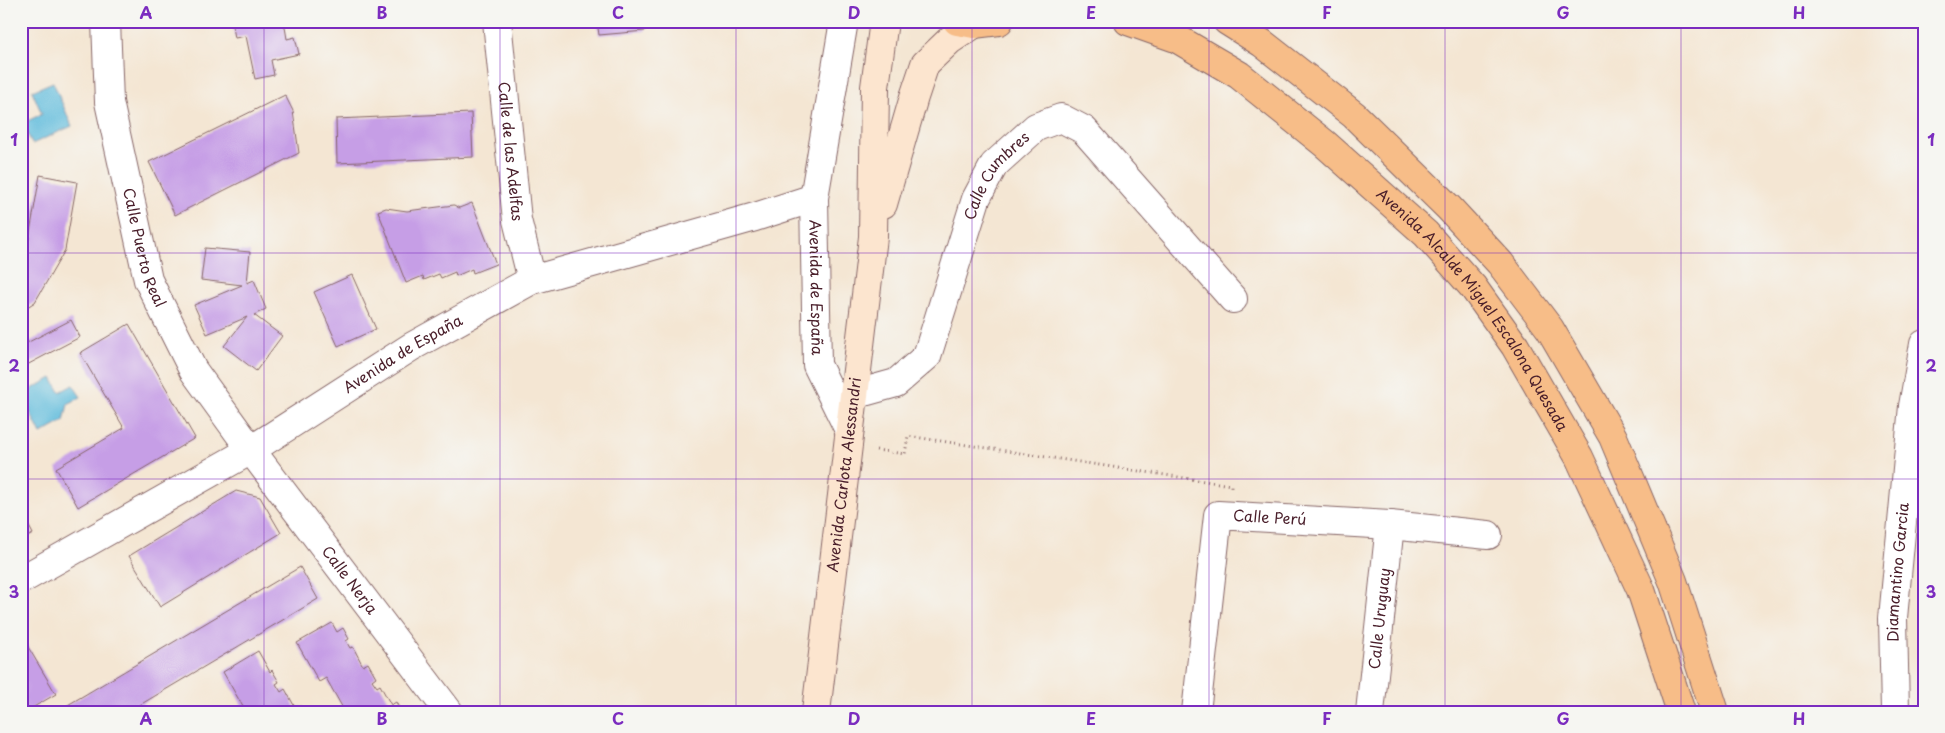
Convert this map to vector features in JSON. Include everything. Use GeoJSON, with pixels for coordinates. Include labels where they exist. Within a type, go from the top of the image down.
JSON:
{"type":"FeatureCollection","features":[{"type":"Feature","properties":{"kind":"main road","name":"Avenida Carlota Alessandri"},"geometry":{"type":"LineString","coordinates":[[816,712],[873,237],[875,87],[884,21]]}},
{"type":"Feature","properties":{"kind":"main road","name":"Avenida Alcalde Miguel Escalona Quesada"},"geometry":{"type":"LineString","coordinates":[[1128,21],[1176,38],[1239,75],[1325,144],[1419,227],[1473,286],[1515,346],[1579,457],[1641,590],[1681,712]]}},
{"type":"Feature","properties":{"kind":"main road"},"geometry":{"type":"LineString","coordinates":[[1227,21],[1262,43],[1354,115],[1449,208],[1494,256],[1550,329],[1613,437],[1673,581],[1715,712]]}},
{"type":"Feature","properties":{"kind":"main road","name":"Avenida Carlota Alessandri"},"geometry":{"type":"LineString","coordinates":[[873,237],[925,64],[950,40],[977,22]]}},
{"type":"Feature","properties":{"kind":"street","name":"Calle Puerto Real"},"geometry":{"type":"LineString","coordinates":[[106,21],[108,102],[148,280],[193,370],[251,450]]}},
{"type":"Feature","properties":{"kind":"street","name":"Calle de las Adelfas"},"geometry":{"type":"LineString","coordinates":[[497,21],[517,220],[532,280]]}},
{"type":"Feature","properties":{"kind":"street","name":"Avenida de España"},"geometry":{"type":"LineString","coordinates":[[844,21],[814,198],[817,364],[848,438]]}},
{"type":"Feature","properties":{"kind":"street","name":"Calle Cumbres"},"geometry":{"type":"LineString","coordinates":[[853,396],[896,383],[927,356],[976,199],[994,165],[1036,127],[1061,118],[1084,130],[1233,299]]}},
{"type":"Feature","properties":{"kind":"street","name":"Avenida de España"},"geometry":{"type":"LineString","coordinates":[[21,580],[251,450],[411,347],[532,280],[755,217],[814,198]]}},
{"type":"Feature","properties":{"kind":"street","name":"Diamantino Garcia"},"geometry":{"type":"LineString","coordinates":[[1895,712],[1893,618],[1924,344]]}},
{"type":"Feature","properties":{"kind":"street","name":"Calle Nerja"},"geometry":{"type":"LineString","coordinates":[[251,450],[449,712]]}},
{"type":"Feature","properties":{"kind":"street","name":"Calle Perú"},"geometry":{"type":"LineString","coordinates":[[1196,712],[1218,515],[1390,526],[1488,535]]}},
{"type":"Feature","properties":{"kind":"street","name":"Calle Uruguay"},"geometry":{"type":"LineString","coordinates":[[1370,712],[1390,526]]}},
{"type":"Feature","properties":{"kind":"path"},"geometry":{"type":"LineString","coordinates":[[848,438],[905,454],[908,436],[1231,485],[1231,516]]}},
{"type":"Feature","properties":{"kind":"water"},"geometry":{"type":"Polygon","coordinates":[[[53,82],[72,126],[32,144],[23,123],[42,114],[32,91],[53,82]]]}},
{"type":"Feature","properties":{"kind":"water"},"geometry":{"type":"Polygon","coordinates":[[[52,378],[60,392],[73,385],[81,397],[68,404],[64,421],[41,434],[21,395],[52,378]]]}},
{"type":"Feature","properties":{"kind":"building"},"geometry":{"type":"Polygon","coordinates":[[[173,21],[202,21],[202,22],[175,27],[173,21]]]}},
{"type":"Feature","properties":{"kind":"building"},"geometry":{"type":"Polygon","coordinates":[[[232,21],[284,21],[287,39],[295,37],[299,54],[271,60],[274,75],[255,79],[246,36],[235,38],[232,21]]]}},
{"type":"Feature","properties":{"kind":"building"},"geometry":{"type":"Polygon","coordinates":[[[597,21],[645,21],[645,31],[599,35],[597,21]]]}},
{"type":"Feature","properties":{"kind":"building"},"geometry":{"type":"Polygon","coordinates":[[[285,95],[293,111],[299,153],[175,215],[149,162],[285,95]]]}},
{"type":"Feature","properties":{"kind":"building"},"geometry":{"type":"Polygon","coordinates":[[[471,113],[473,157],[337,163],[336,119],[471,113]]]}},
{"type":"Feature","properties":{"kind":"building"},"geometry":{"type":"Polygon","coordinates":[[[40,175],[77,182],[65,250],[35,302],[21,311],[21,252],[29,238],[40,175]]]}},
{"type":"Feature","properties":{"kind":"building"},"geometry":{"type":"Polygon","coordinates":[[[472,203],[496,264],[473,273],[472,269],[456,276],[455,272],[441,278],[439,274],[424,280],[423,276],[406,283],[378,211],[386,208],[407,211],[454,205],[459,208],[472,203]]]}},
{"type":"Feature","properties":{"kind":"building"},"geometry":{"type":"Polygon","coordinates":[[[205,248],[250,252],[247,283],[254,280],[266,309],[254,315],[282,336],[256,371],[224,346],[247,317],[207,334],[194,305],[242,285],[201,280],[205,248]]]}},
{"type":"Feature","properties":{"kind":"building"},"geometry":{"type":"Polygon","coordinates":[[[352,275],[376,329],[338,346],[314,292],[352,275]]]}},
{"type":"Feature","properties":{"kind":"building"},"geometry":{"type":"Polygon","coordinates":[[[71,320],[80,337],[21,368],[21,346],[71,320]]]}},
{"type":"Feature","properties":{"kind":"building"},"geometry":{"type":"Polygon","coordinates":[[[129,324],[195,438],[78,507],[56,468],[124,428],[80,353],[129,324]]]}},
{"type":"Feature","properties":{"kind":"building"},"geometry":{"type":"Polygon","coordinates":[[[236,491],[260,497],[281,533],[160,607],[129,556],[236,491]]]}},
{"type":"Feature","properties":{"kind":"building"},"geometry":{"type":"Polygon","coordinates":[[[21,511],[33,534],[21,540],[21,511]]]}},
{"type":"Feature","properties":{"kind":"building"},"geometry":{"type":"Polygon","coordinates":[[[300,567],[318,599],[128,712],[56,712],[300,567]]]}},
{"type":"Feature","properties":{"kind":"building"},"geometry":{"type":"Polygon","coordinates":[[[332,623],[337,632],[343,628],[349,639],[346,641],[350,648],[353,647],[363,666],[368,663],[376,677],[372,680],[377,687],[380,685],[391,705],[396,702],[401,712],[345,712],[326,678],[319,682],[297,643],[332,623]]]}},
{"type":"Feature","properties":{"kind":"building"},"geometry":{"type":"Polygon","coordinates":[[[21,635],[56,694],[25,712],[21,712],[21,635]]]}},
{"type":"Feature","properties":{"kind":"building"},"geometry":{"type":"Polygon","coordinates":[[[258,651],[270,672],[272,670],[279,682],[276,684],[281,692],[285,689],[296,709],[301,706],[304,712],[246,712],[223,672],[258,651]]]}}]}
